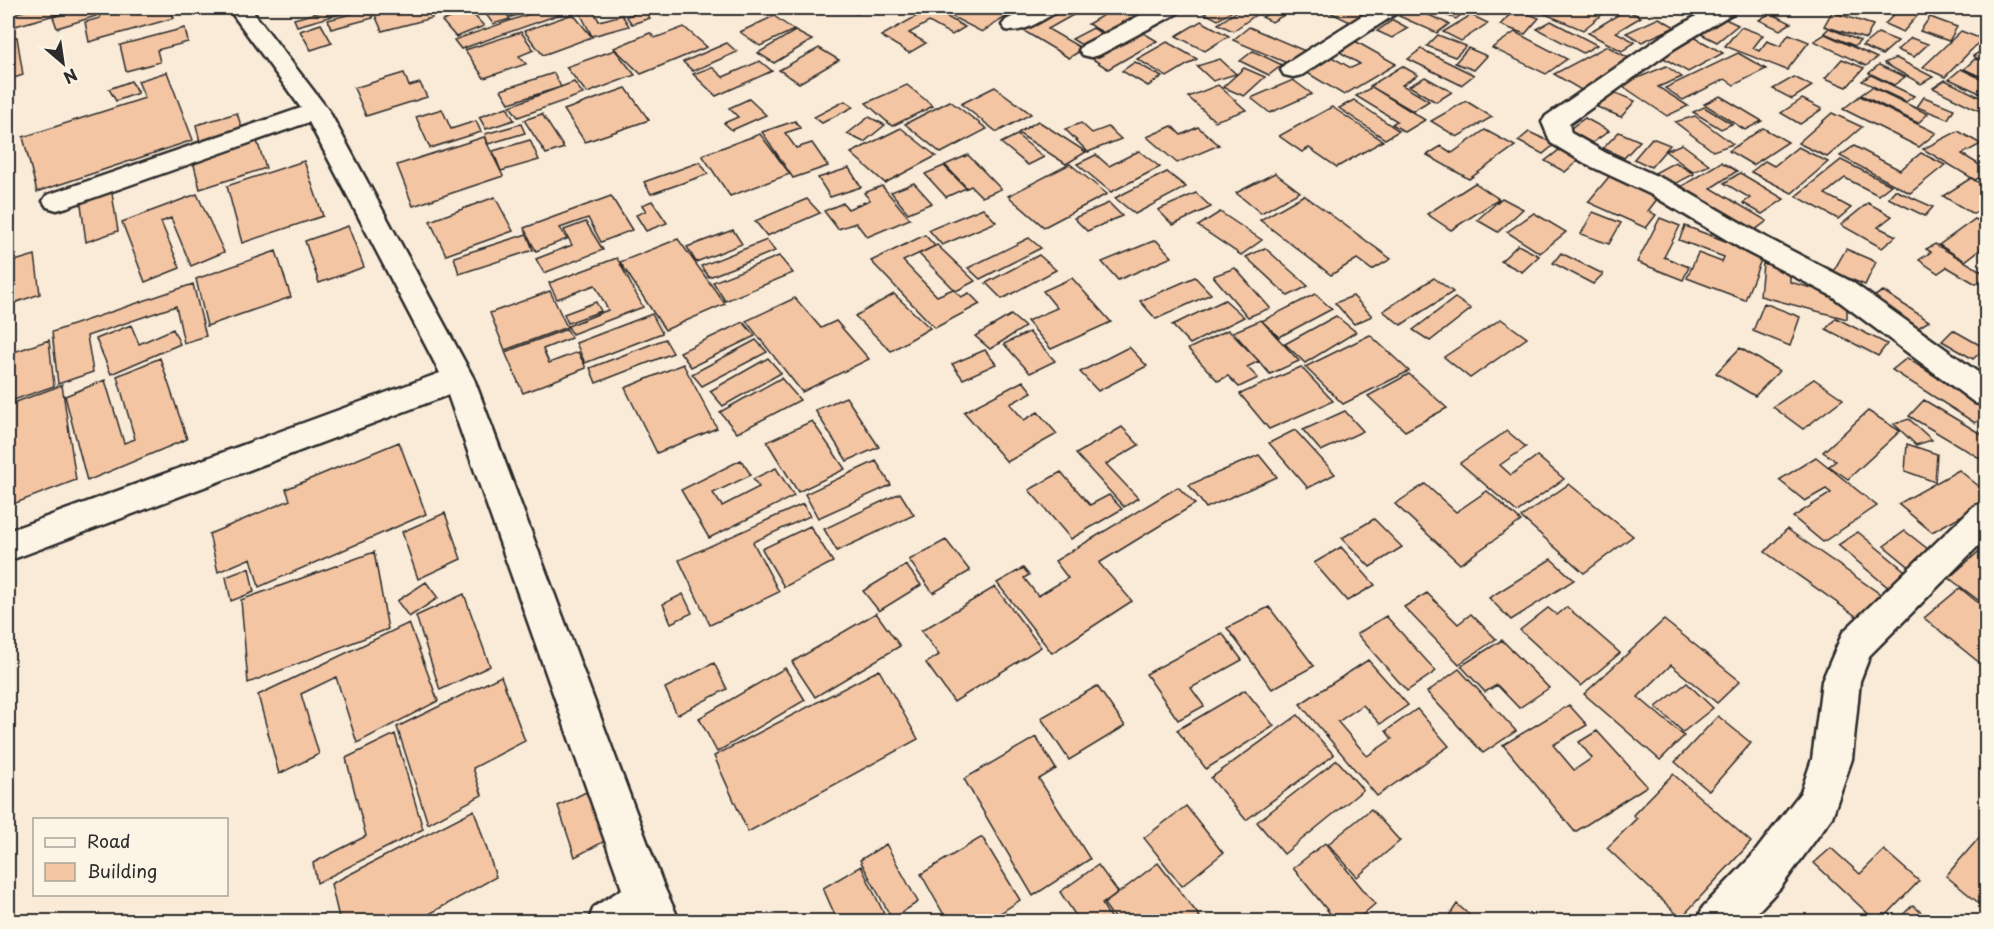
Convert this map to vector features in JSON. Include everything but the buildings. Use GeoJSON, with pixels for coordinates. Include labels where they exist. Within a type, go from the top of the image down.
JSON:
{"type":"FeatureCollection","features":[{"type":"Feature","properties":{"kind":"street"},"geometry":{"type":"LineString","coordinates":[[239,8],[316,111],[458,379],[653,910],[609,921]]}},
{"type":"Feature","properties":{"kind":"street"},"geometry":{"type":"LineString","coordinates":[[1014,26],[1047,8]]}},
{"type":"Feature","properties":{"kind":"street"},"geometry":{"type":"LineString","coordinates":[[1090,50],[1170,8]]}},
{"type":"Feature","properties":{"kind":"street"},"geometry":{"type":"LineString","coordinates":[[1293,70],[1389,8]]}},
{"type":"Feature","properties":{"kind":"street"},"geometry":{"type":"LineString","coordinates":[[1725,8],[1667,43],[1555,122],[1560,137],[1597,159],[1662,189],[1757,245],[1842,289],[1986,394]]}},
{"type":"Feature","properties":{"kind":"street"},"geometry":{"type":"LineString","coordinates":[[57,201],[316,111]]}},
{"type":"Feature","properties":{"kind":"street"},"geometry":{"type":"LineString","coordinates":[[8,546],[458,379]]}},
{"type":"Feature","properties":{"kind":"street"},"geometry":{"type":"LineString","coordinates":[[1718,921],[1766,872],[1818,803],[1832,759],[1841,681],[1856,644],[1986,516]]}}]}
